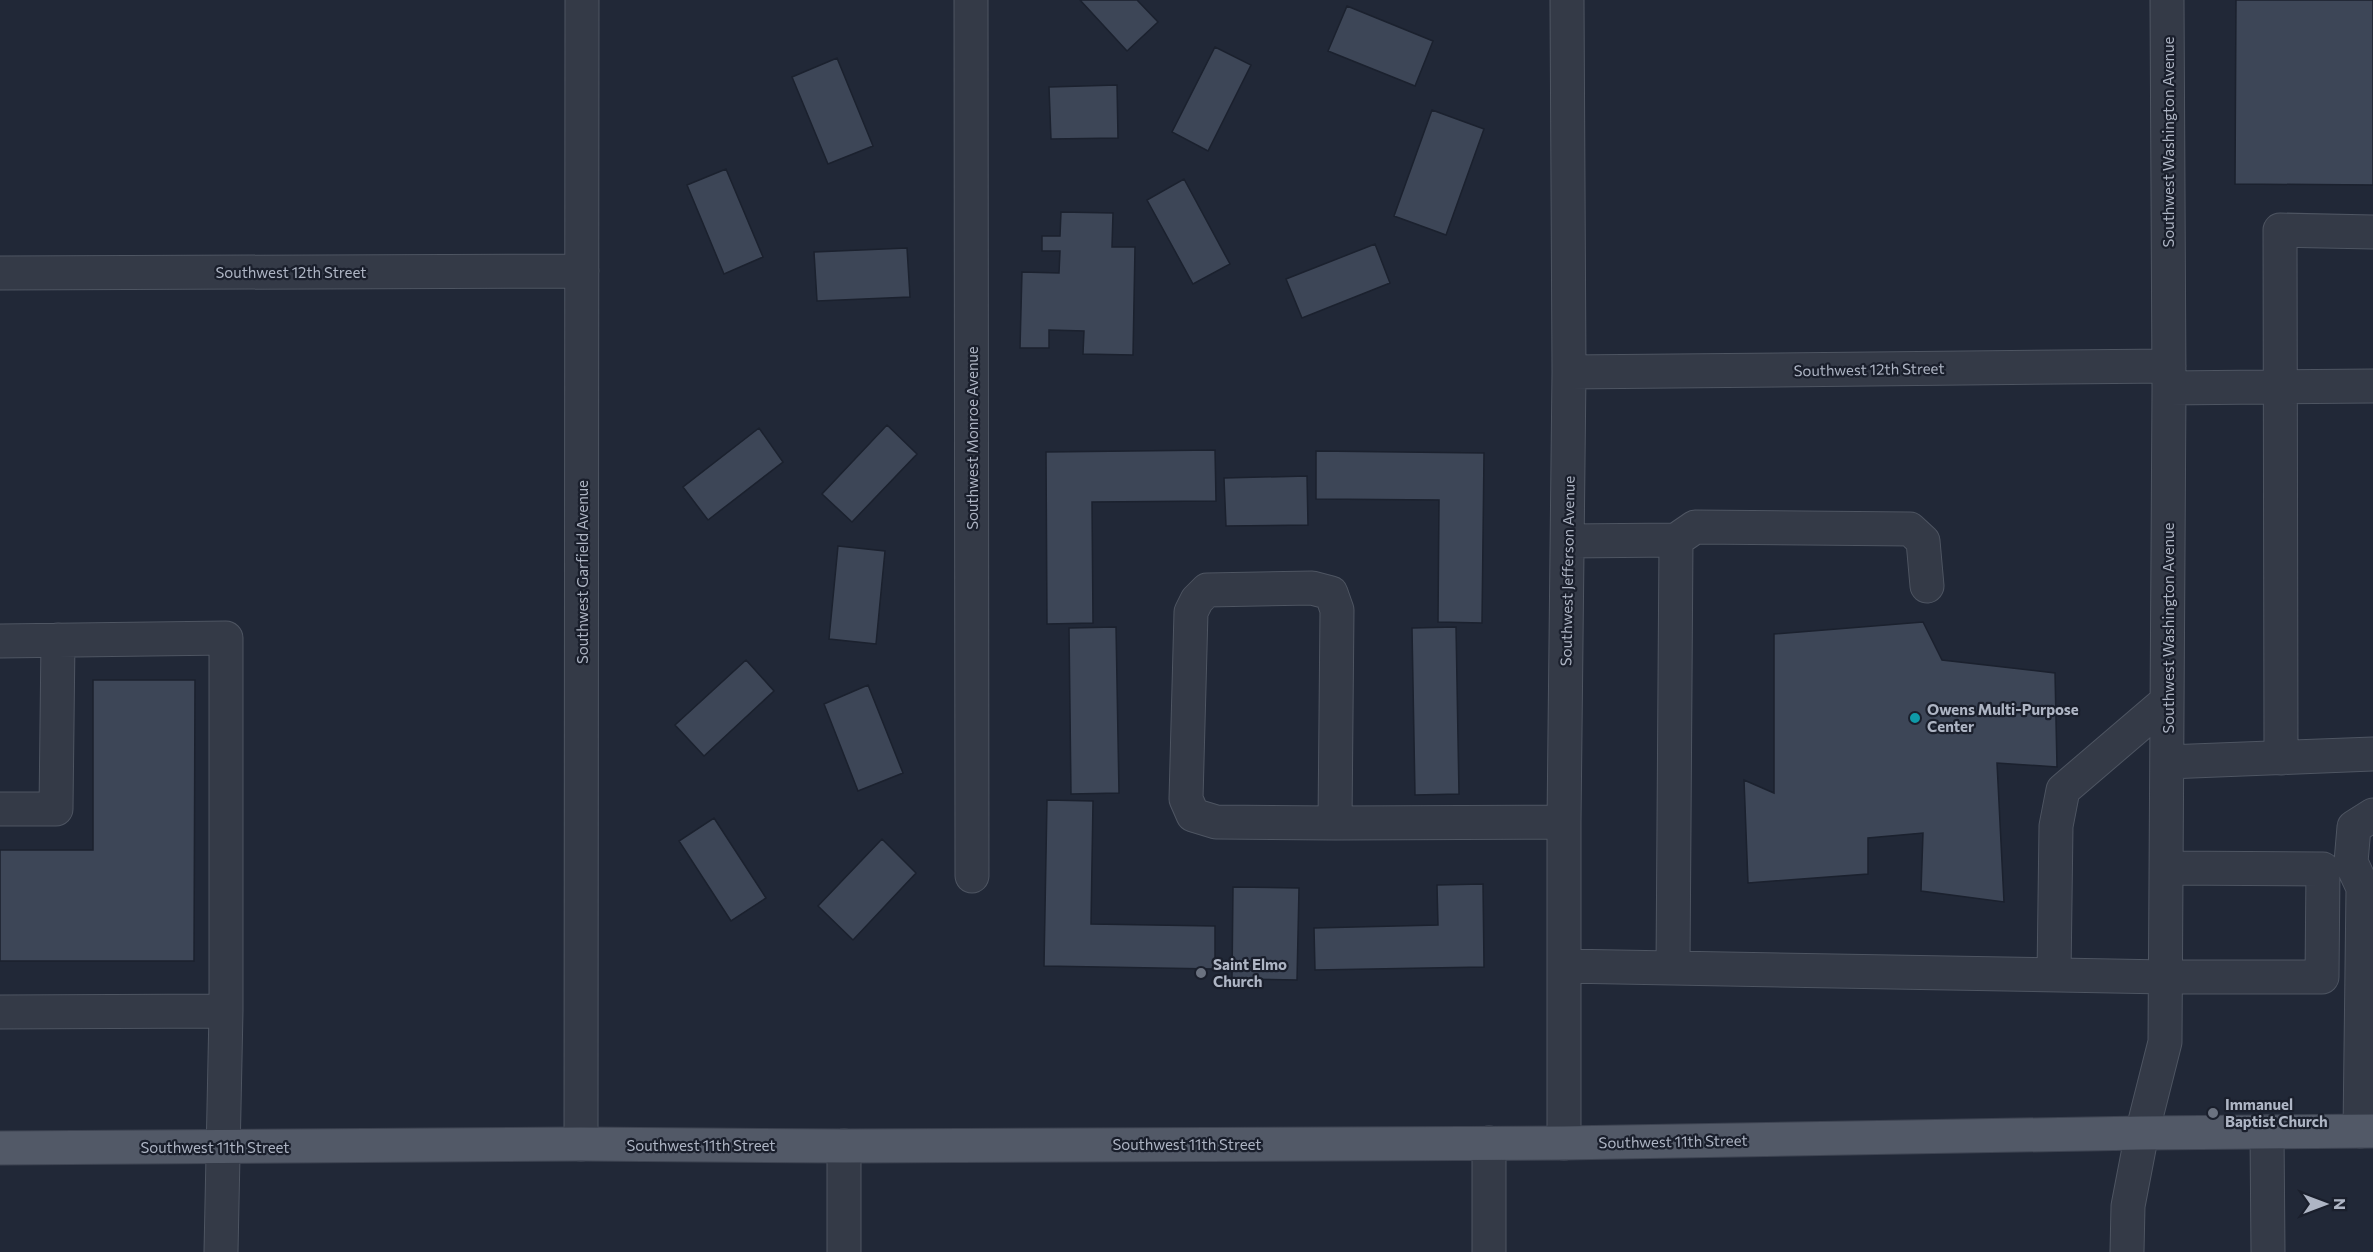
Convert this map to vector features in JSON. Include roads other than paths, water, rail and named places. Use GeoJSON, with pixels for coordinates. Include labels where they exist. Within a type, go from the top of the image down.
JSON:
{"type":"FeatureCollection","features":[{"type":"Feature","properties":{"kind":"main road","name":"Southwest 11th Street"},"geometry":{"type":"LineString","coordinates":[[0,1148],[581,1144],[844,1146],[1564,1143],[2367,1131]]}},
{"type":"Feature","properties":{"kind":"street","name":"Southwest Garfield Avenue"},"geometry":{"type":"LineString","coordinates":[[581,1144],[582,0]]}},
{"type":"Feature","properties":{"kind":"street","name":"Southwest Monroe Avenue"},"geometry":{"type":"LineString","coordinates":[[971,0],[972,876]]}},
{"type":"Feature","properties":{"kind":"street","name":"Southwest Jefferson Avenue"},"geometry":{"type":"LineString","coordinates":[[1564,1143],[1564,822],[1569,372],[1567,0]]}},
{"type":"Feature","properties":{"kind":"street","name":"Southwest Washington Avenue"},"geometry":{"type":"LineString","coordinates":[[2127,1252],[2128,1206],[2142,1133],[2165,1042],[2169,377],[2167,0]]}},
{"type":"Feature","properties":{"kind":"street"},"geometry":{"type":"LineString","coordinates":[[2281,758],[2280,230],[2373,232]]}},
{"type":"Feature","properties":{"kind":"street","name":"Southwest 12th Street"},"geometry":{"type":"LineString","coordinates":[[0,273],[582,271]]}},
{"type":"Feature","properties":{"kind":"street","name":"Southwest 12th Street"},"geometry":{"type":"LineString","coordinates":[[1569,372],[2169,377],[2279,387],[2373,386]]}},
{"type":"Feature","properties":{"kind":"street"},"geometry":{"type":"LineString","coordinates":[[1568,541],[1676,540],[1695,527],[1910,529],[1923,541],[1927,586]]}},
{"type":"Feature","properties":{"kind":"street"},"geometry":{"type":"LineString","coordinates":[[1673,968],[1676,540]]}},
{"type":"Feature","properties":{"kind":"street"},"geometry":{"type":"LineString","coordinates":[[1335,823],[1337,610],[1331,593],[1312,588],[1207,590],[1197,600],[1191,612],[1186,799],[1193,815],[1216,822],[1335,823],[1564,822]]}},
{"type":"Feature","properties":{"kind":"street"},"geometry":{"type":"LineString","coordinates":[[0,641],[226,638],[225,1147],[221,1252]]}},
{"type":"Feature","properties":{"kind":"street"},"geometry":{"type":"LineString","coordinates":[[0,809],[56,809],[58,640]]}},
{"type":"Feature","properties":{"kind":"street"},"geometry":{"type":"LineString","coordinates":[[2054,975],[2056,826],[2063,790],[2167,701]]}},
{"type":"Feature","properties":{"kind":"street"},"geometry":{"type":"LineString","coordinates":[[2167,762],[2373,753]]}},
{"type":"Feature","properties":{"kind":"street"},"geometry":{"type":"LineString","coordinates":[[2322,977],[2337,866],[2354,827],[2373,815]]}},
{"type":"Feature","properties":{"kind":"street"},"geometry":{"type":"LineString","coordinates":[[2167,868],[2337,866],[2363,888],[2368,1027],[2367,1131]]}},
{"type":"Feature","properties":{"kind":"street"},"geometry":{"type":"LineString","coordinates":[[1564,966],[2054,975],[2322,977],[2368,1027]]}},
{"type":"Feature","properties":{"kind":"street"},"geometry":{"type":"LineString","coordinates":[[0,1012],[226,1011]]}},
{"type":"Feature","properties":{"kind":"street"},"geometry":{"type":"LineString","coordinates":[[2267,1132],[2268,1252]]}},
{"type":"Feature","properties":{"kind":"street"},"geometry":{"type":"LineString","coordinates":[[1489,1143],[1489,1252]]}},
{"type":"Feature","properties":{"kind":"street"},"geometry":{"type":"LineString","coordinates":[[844,1146],[844,1252]]}},
{"type":"Feature","properties":{"kind":"place","name":"Owens Multi-Purpose Center"},"geometry":{"type":"Point","coordinates":[1915,718]}},
{"type":"Feature","properties":{"kind":"place","name":"Saint Elmo Church"},"geometry":{"type":"Point","coordinates":[1201,973]}},
{"type":"Feature","properties":{"kind":"place","name":"Immanuel Baptist Church"},"geometry":{"type":"Point","coordinates":[2213,1113]}}]}
